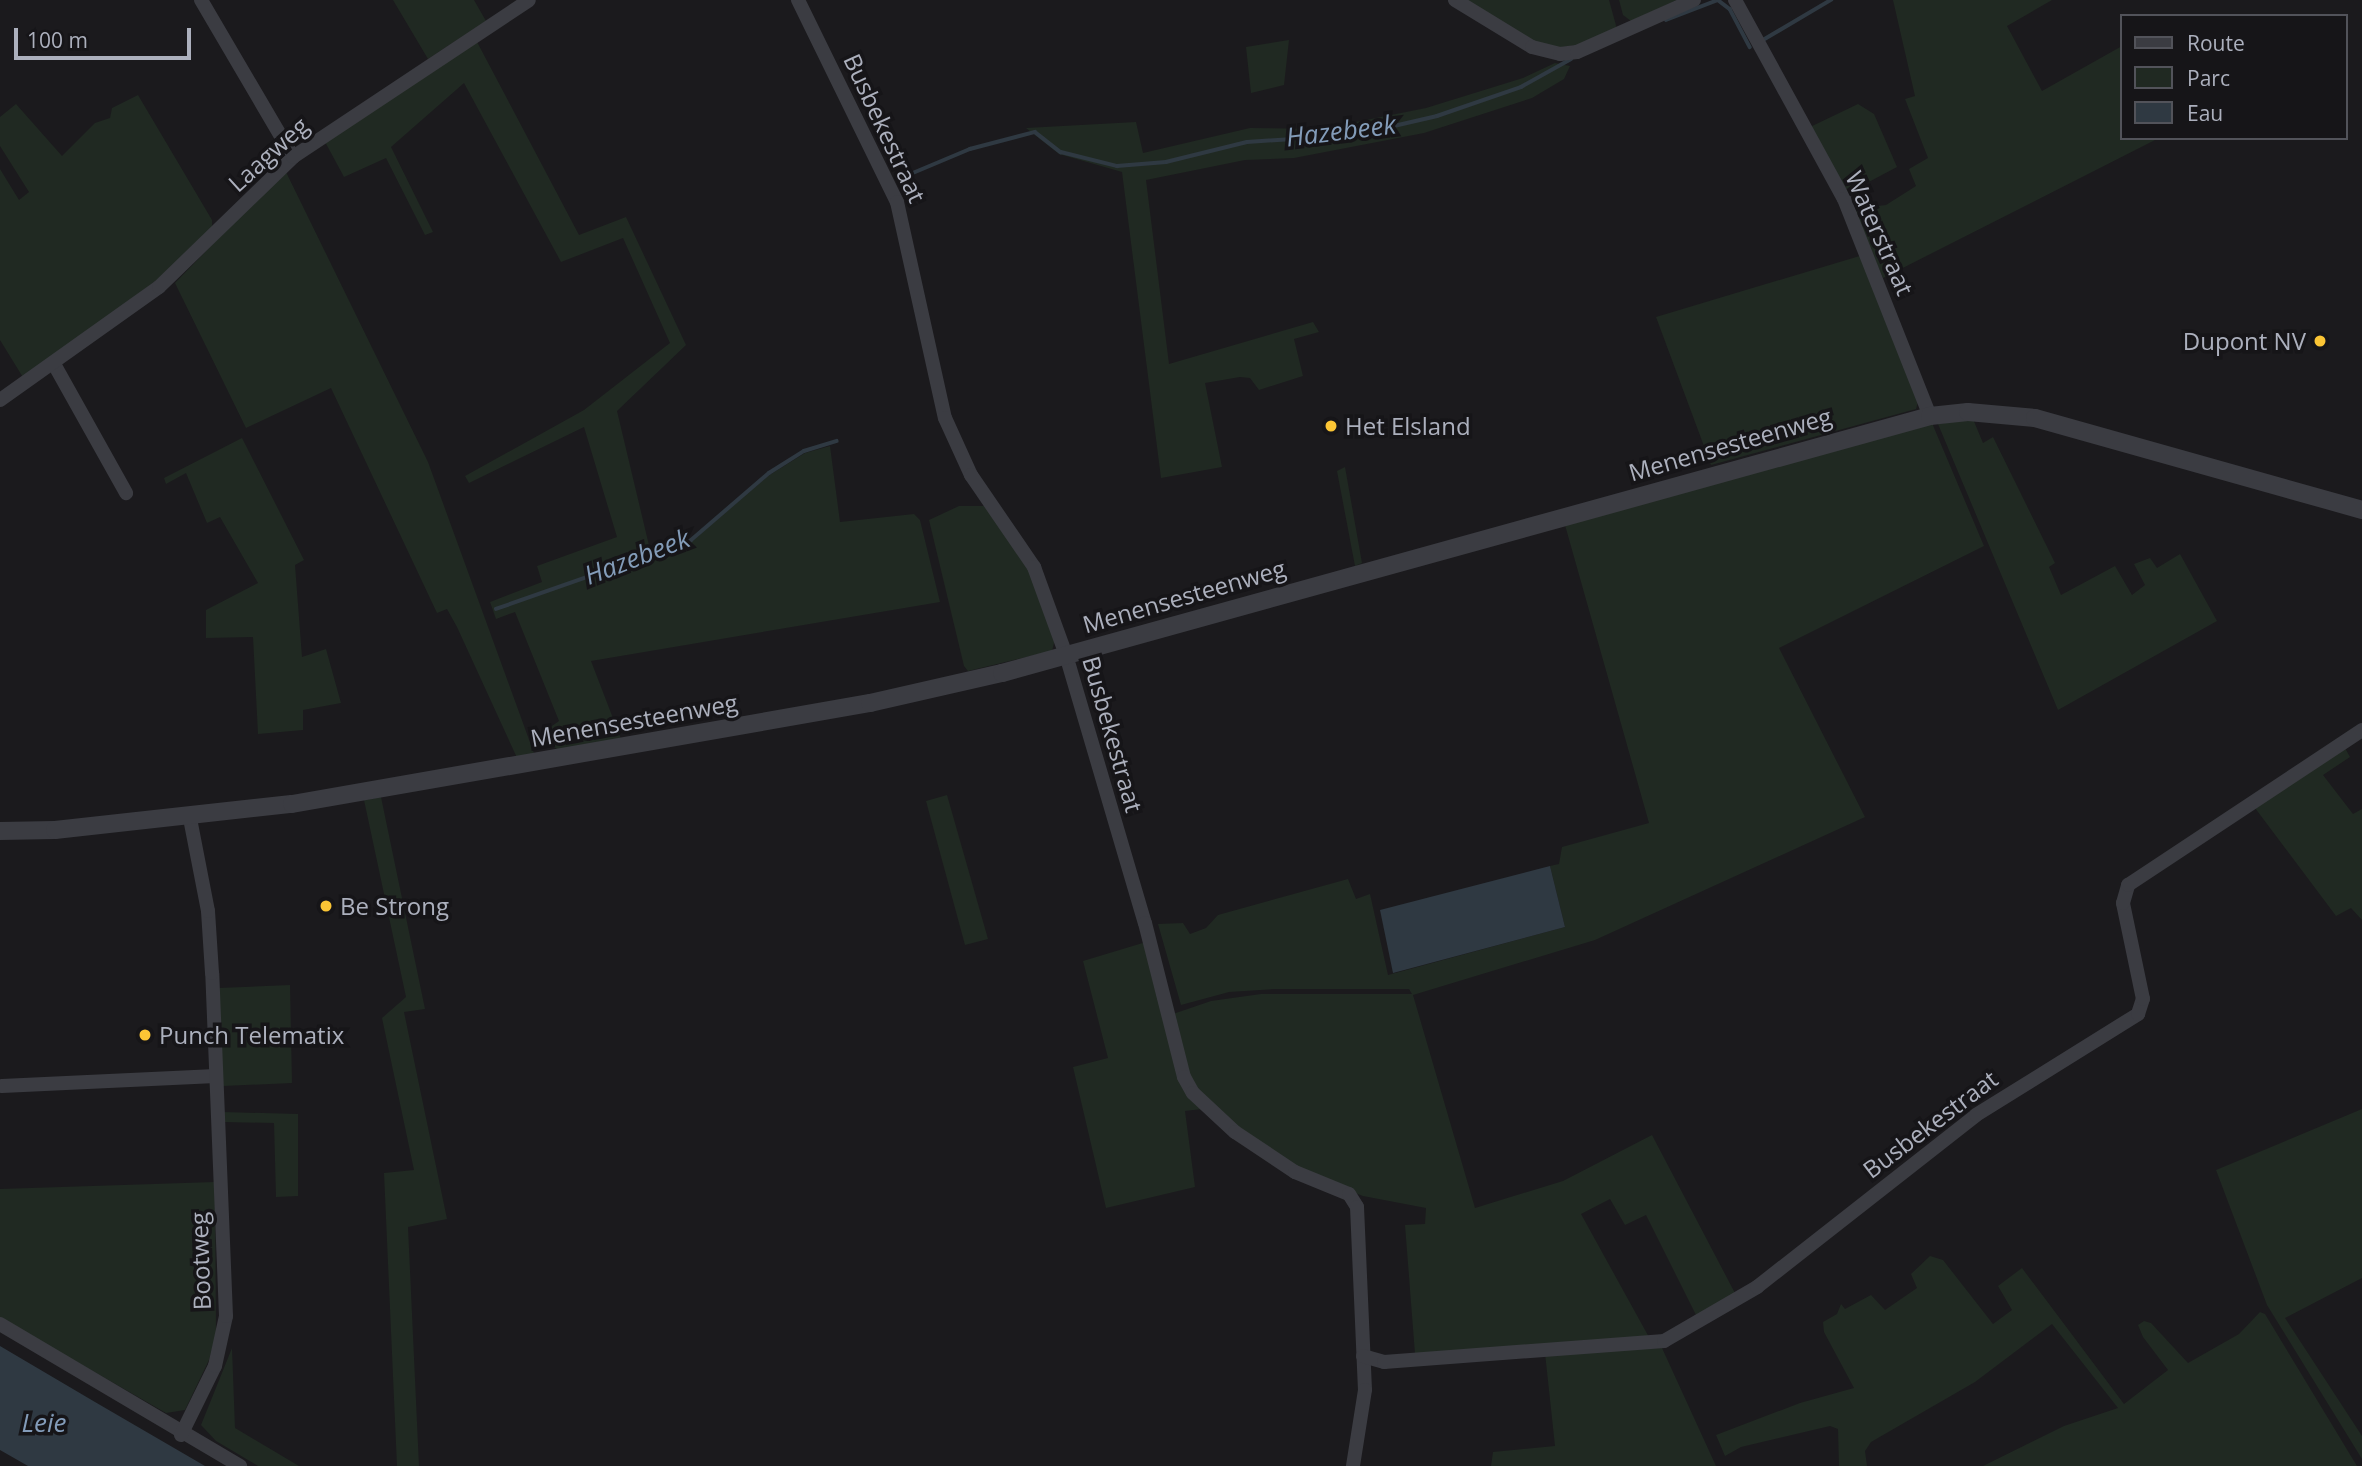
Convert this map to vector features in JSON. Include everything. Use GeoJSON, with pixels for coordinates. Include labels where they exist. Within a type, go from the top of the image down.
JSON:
{"type":"FeatureCollection","features":[{"type":"Feature","properties":{"kind":"street"},"geometry":{"type":"LineString","coordinates":[[201,0],[293,157]]}},
{"type":"Feature","properties":{"kind":"street","name":"Laagweg"},"geometry":{"type":"LineString","coordinates":[[0,400],[159,287],[293,157],[528,0]]}},
{"type":"Feature","properties":{"kind":"street","name":"Busbekestraat"},"geometry":{"type":"LineString","coordinates":[[799,0],[897,202],[945,418],[971,475],[1034,567],[1066,655],[1145,923],[1184,1077],[1193,1093],[1235,1132],[1296,1172],[1349,1194],[1360,1222],[1365,1390],[1353,1466]]}},
{"type":"Feature","properties":{"kind":"street"},"geometry":{"type":"LineString","coordinates":[[1455,0],[1532,47],[1560,54],[1577,52],[1694,0]]}},
{"type":"Feature","properties":{"kind":"street","name":"Waterstraat"},"geometry":{"type":"LineString","coordinates":[[1735,0],[1844,199],[1930,416]]}},
{"type":"Feature","properties":{"kind":"street"},"geometry":{"type":"LineString","coordinates":[[54,364],[126,493]]}},
{"type":"Feature","properties":{"kind":"street","name":"Menensesteenweg"},"geometry":{"type":"LineString","coordinates":[[0,831],[190,818],[870,703],[1066,655],[1930,416],[1968,412],[2035,418],[2362,510]]}},
{"type":"Feature","properties":{"kind":"street","name":"Busbekestraat"},"geometry":{"type":"LineString","coordinates":[[1363,1356],[1384,1362],[1655,1343],[1680,1333],[1757,1287],[1976,1115],[2138,1014],[2143,999],[2123,903],[2128,884],[2362,730]]}},
{"type":"Feature","properties":{"kind":"street","name":"Bootweg"},"geometry":{"type":"LineString","coordinates":[[181,1435],[215,1366],[226,1316],[208,911],[190,818]]}},
{"type":"Feature","properties":{"kind":"street"},"geometry":{"type":"LineString","coordinates":[[2,1086],[216,1076]]}},
{"type":"Feature","properties":{"kind":"street"},"geometry":{"type":"LineString","coordinates":[[0,1324],[181,1435],[240,1466]]}},
{"type":"Feature","properties":{"kind":"green space"},"geometry":{"type":"Polygon","coordinates":[[[393,0],[474,0],[486,21],[428,59],[393,0]]]}},
{"type":"Feature","properties":{"kind":"green space"},"geometry":{"type":"Polygon","coordinates":[[[1461,0],[1609,0],[1617,29],[1586,44],[1546,49],[1461,0]]]}},
{"type":"Feature","properties":{"kind":"green space"},"geometry":{"type":"Polygon","coordinates":[[[1619,0],[1677,0],[1631,21],[1623,15],[1619,0]]]}},
{"type":"Feature","properties":{"kind":"green space"},"geometry":{"type":"Polygon","coordinates":[[[1893,0],[2052,0],[2007,26],[2042,91],[2120,47],[2120,140],[2155,140],[1883,278],[1852,209],[1886,205],[1916,186],[1909,169],[1928,158],[1905,99],[1915,96],[1893,0]]]}},
{"type":"Feature","properties":{"kind":"green space"},"geometry":{"type":"Polygon","coordinates":[[[476,40],[579,235],[626,217],[686,345],[617,411],[652,558],[689,544],[768,476],[805,453],[830,446],[840,522],[914,514],[920,520],[940,602],[591,661],[621,739],[559,750],[552,746],[549,728],[559,721],[515,612],[496,619],[490,602],[542,582],[537,566],[617,537],[584,427],[469,483],[465,476],[584,410],[670,343],[623,238],[561,262],[464,83],[391,147],[433,232],[425,235],[386,158],[344,177],[324,140],[476,40]]]}},
{"type":"Feature","properties":{"kind":"green space"},"geometry":{"type":"Polygon","coordinates":[[[1289,40],[1284,85],[1251,93],[1246,47],[1289,40]]]}},
{"type":"Feature","properties":{"kind":"green space"},"geometry":{"type":"Polygon","coordinates":[[[1555,63],[1570,66],[1564,79],[1532,98],[1424,133],[1294,158],[1245,160],[1146,180],[1169,364],[1313,322],[1319,332],[1294,339],[1303,376],[1259,390],[1250,378],[1205,383],[1222,467],[1161,478],[1122,172],[1059,154],[1026,128],[1136,122],[1143,153],[1250,128],[1321,129],[1426,108],[1523,78],[1555,63]]]}},
{"type":"Feature","properties":{"kind":"green space"},"geometry":{"type":"Polygon","coordinates":[[[138,95],[212,220],[212,231],[162,276],[24,379],[0,340],[0,169],[19,200],[29,192],[0,146],[0,117],[16,104],[62,156],[95,123],[110,118],[112,108],[138,95]]]}},
{"type":"Feature","properties":{"kind":"green space"},"geometry":{"type":"Polygon","coordinates":[[[1858,104],[1874,114],[1897,167],[1846,194],[1808,128],[1858,104]]]}},
{"type":"Feature","properties":{"kind":"green space"},"geometry":{"type":"Polygon","coordinates":[[[285,170],[428,462],[535,756],[518,760],[457,627],[447,609],[437,613],[331,388],[246,428],[175,283],[285,170]]]}},
{"type":"Feature","properties":{"kind":"green space"},"geometry":{"type":"Polygon","coordinates":[[[1863,255],[1918,402],[1916,409],[1711,465],[1656,317],[1863,255]]]}},
{"type":"Feature","properties":{"kind":"green space"},"geometry":{"type":"Polygon","coordinates":[[[1973,419],[1983,443],[1993,437],[2055,563],[2049,567],[2061,595],[2115,566],[2132,595],[2145,585],[2134,564],[2150,558],[2157,568],[2180,554],[2217,621],[2058,710],[1938,424],[1973,419]]]}},
{"type":"Feature","properties":{"kind":"green space"},"geometry":{"type":"Polygon","coordinates":[[[1932,423],[1984,546],[1779,648],[1865,817],[1595,940],[1413,995],[1475,1208],[1563,1181],[1652,1135],[1736,1295],[1698,1319],[1646,1215],[1625,1225],[1610,1199],[1581,1214],[1650,1339],[1415,1354],[1405,1225],[1425,1224],[1426,1208],[1363,1196],[1322,1180],[1283,1159],[1216,1111],[1191,1082],[1173,1014],[1211,1001],[1261,994],[1412,994],[1409,989],[1274,989],[1229,992],[1181,1005],[1158,924],[1183,923],[1190,934],[1206,928],[1218,915],[1348,879],[1356,899],[1370,894],[1388,975],[1565,927],[1550,866],[1559,864],[1562,847],[1649,823],[1565,525],[1932,423]]]}},
{"type":"Feature","properties":{"kind":"green space"},"geometry":{"type":"Polygon","coordinates":[[[242,438],[304,560],[295,565],[302,657],[326,649],[341,703],[303,710],[303,730],[258,734],[253,637],[206,638],[206,610],[258,583],[220,517],[207,523],[186,473],[166,484],[164,478],[242,438]]]}},
{"type":"Feature","properties":{"kind":"green space"},"geometry":{"type":"Polygon","coordinates":[[[1345,467],[1362,563],[1355,566],[1337,471],[1345,467]]]}},
{"type":"Feature","properties":{"kind":"green space"},"geometry":{"type":"Polygon","coordinates":[[[959,506],[985,506],[1032,574],[1055,639],[1052,651],[968,671],[964,666],[929,520],[959,506]]]}},
{"type":"Feature","properties":{"kind":"green space"},"geometry":{"type":"Polygon","coordinates":[[[2345,748],[2350,757],[2323,775],[2353,814],[2362,809],[2362,920],[2351,908],[2336,916],[2255,808],[2345,748]]]}},
{"type":"Feature","properties":{"kind":"green space"},"geometry":{"type":"Polygon","coordinates":[[[947,795],[988,939],[965,945],[926,801],[947,795]]]}},
{"type":"Feature","properties":{"kind":"green space"},"geometry":{"type":"Polygon","coordinates":[[[381,797],[425,1009],[404,1012],[447,1219],[408,1227],[419,1466],[397,1466],[384,1173],[414,1170],[382,1018],[406,997],[364,800],[381,797]]]}},
{"type":"Feature","properties":{"kind":"green space"},"geometry":{"type":"Polygon","coordinates":[[[1146,942],[1202,1109],[1185,1111],[1195,1187],[1106,1208],[1073,1067],[1108,1058],[1083,961],[1146,942]]]}},
{"type":"Feature","properties":{"kind":"green space"},"geometry":{"type":"Polygon","coordinates":[[[290,985],[292,1083],[223,1086],[219,988],[290,985]]]}},
{"type":"Feature","properties":{"kind":"green space"},"geometry":{"type":"Polygon","coordinates":[[[2362,1109],[2362,1278],[2285,1318],[2362,1436],[2362,1459],[2267,1305],[2216,1170],[2362,1109]]]}},
{"type":"Feature","properties":{"kind":"green space"},"geometry":{"type":"Polygon","coordinates":[[[223,1112],[298,1114],[298,1196],[276,1197],[274,1123],[224,1122],[223,1112]]]}},
{"type":"Feature","properties":{"kind":"green space"},"geometry":{"type":"Polygon","coordinates":[[[215,1182],[216,1335],[209,1360],[185,1410],[166,1413],[0,1318],[0,1189],[215,1182]]]}},
{"type":"Feature","properties":{"kind":"green space"},"geometry":{"type":"Polygon","coordinates":[[[1930,1256],[1943,1260],[1993,1324],[2012,1310],[1998,1286],[2022,1268],[2124,1404],[2168,1370],[2143,1337],[2138,1325],[2144,1321],[2151,1323],[2188,1363],[2239,1334],[2260,1312],[2265,1314],[2357,1466],[1983,1466],[2064,1426],[2118,1408],[2052,1324],[1975,1382],[1871,1442],[1865,1451],[1867,1466],[1839,1466],[1838,1429],[1830,1426],[1741,1447],[1725,1456],[1716,1435],[1800,1403],[1854,1388],[1824,1332],[1823,1322],[1837,1314],[1841,1304],[1845,1309],[1871,1295],[1885,1310],[1917,1288],[1911,1274],[1930,1256]]]}},
{"type":"Feature","properties":{"kind":"green space"},"geometry":{"type":"Polygon","coordinates":[[[232,1348],[235,1428],[299,1466],[258,1466],[216,1441],[201,1425],[232,1348]]]}},
{"type":"Feature","properties":{"kind":"green space"},"geometry":{"type":"Polygon","coordinates":[[[1662,1348],[1716,1466],[1491,1466],[1493,1452],[1555,1446],[1545,1353],[1662,1348]]]}},
{"type":"Feature","properties":{"kind":"water"},"geometry":{"type":"Polygon","coordinates":[[[1550,866],[1565,927],[1393,973],[1380,910],[1550,866]]]}},
{"type":"Feature","properties":{"kind":"water","name":"Leie"},"geometry":{"type":"Polygon","coordinates":[[[0,1346],[205,1466],[28,1466],[0,1450],[0,1346]]]}},
{"type":"Feature","properties":{"kind":"waterway","name":"Hazebeek"},"geometry":{"type":"LineString","coordinates":[[1666,20],[1718,0],[1730,9],[1750,47]]}},
{"type":"Feature","properties":{"kind":"waterway","name":"Hazebeek"},"geometry":{"type":"LineString","coordinates":[[1763,40],[1831,0]]}},
{"type":"Feature","properties":{"kind":"waterway","name":"Hazebeek"},"geometry":{"type":"LineString","coordinates":[[901,178],[970,149],[1035,132],[1061,152],[1117,166],[1166,162],[1247,142],[1355,135],[1437,116],[1521,87],[1571,59]]}},
{"type":"Feature","properties":{"kind":"waterway","name":"Hazebeek"},"geometry":{"type":"LineString","coordinates":[[496,609],[690,541],[769,473],[804,451],[837,441]]}},
{"type":"Feature","properties":{"kind":"place","name":"Dupont NV"},"geometry":{"type":"Point","coordinates":[2320,341]}},
{"type":"Feature","properties":{"kind":"place","name":"Het Elsland"},"geometry":{"type":"Point","coordinates":[1331,426]}},
{"type":"Feature","properties":{"kind":"place","name":"Be Strong"},"geometry":{"type":"Point","coordinates":[326,906]}},
{"type":"Feature","properties":{"kind":"place","name":"Punch Telematix"},"geometry":{"type":"Point","coordinates":[145,1035]}}]}
